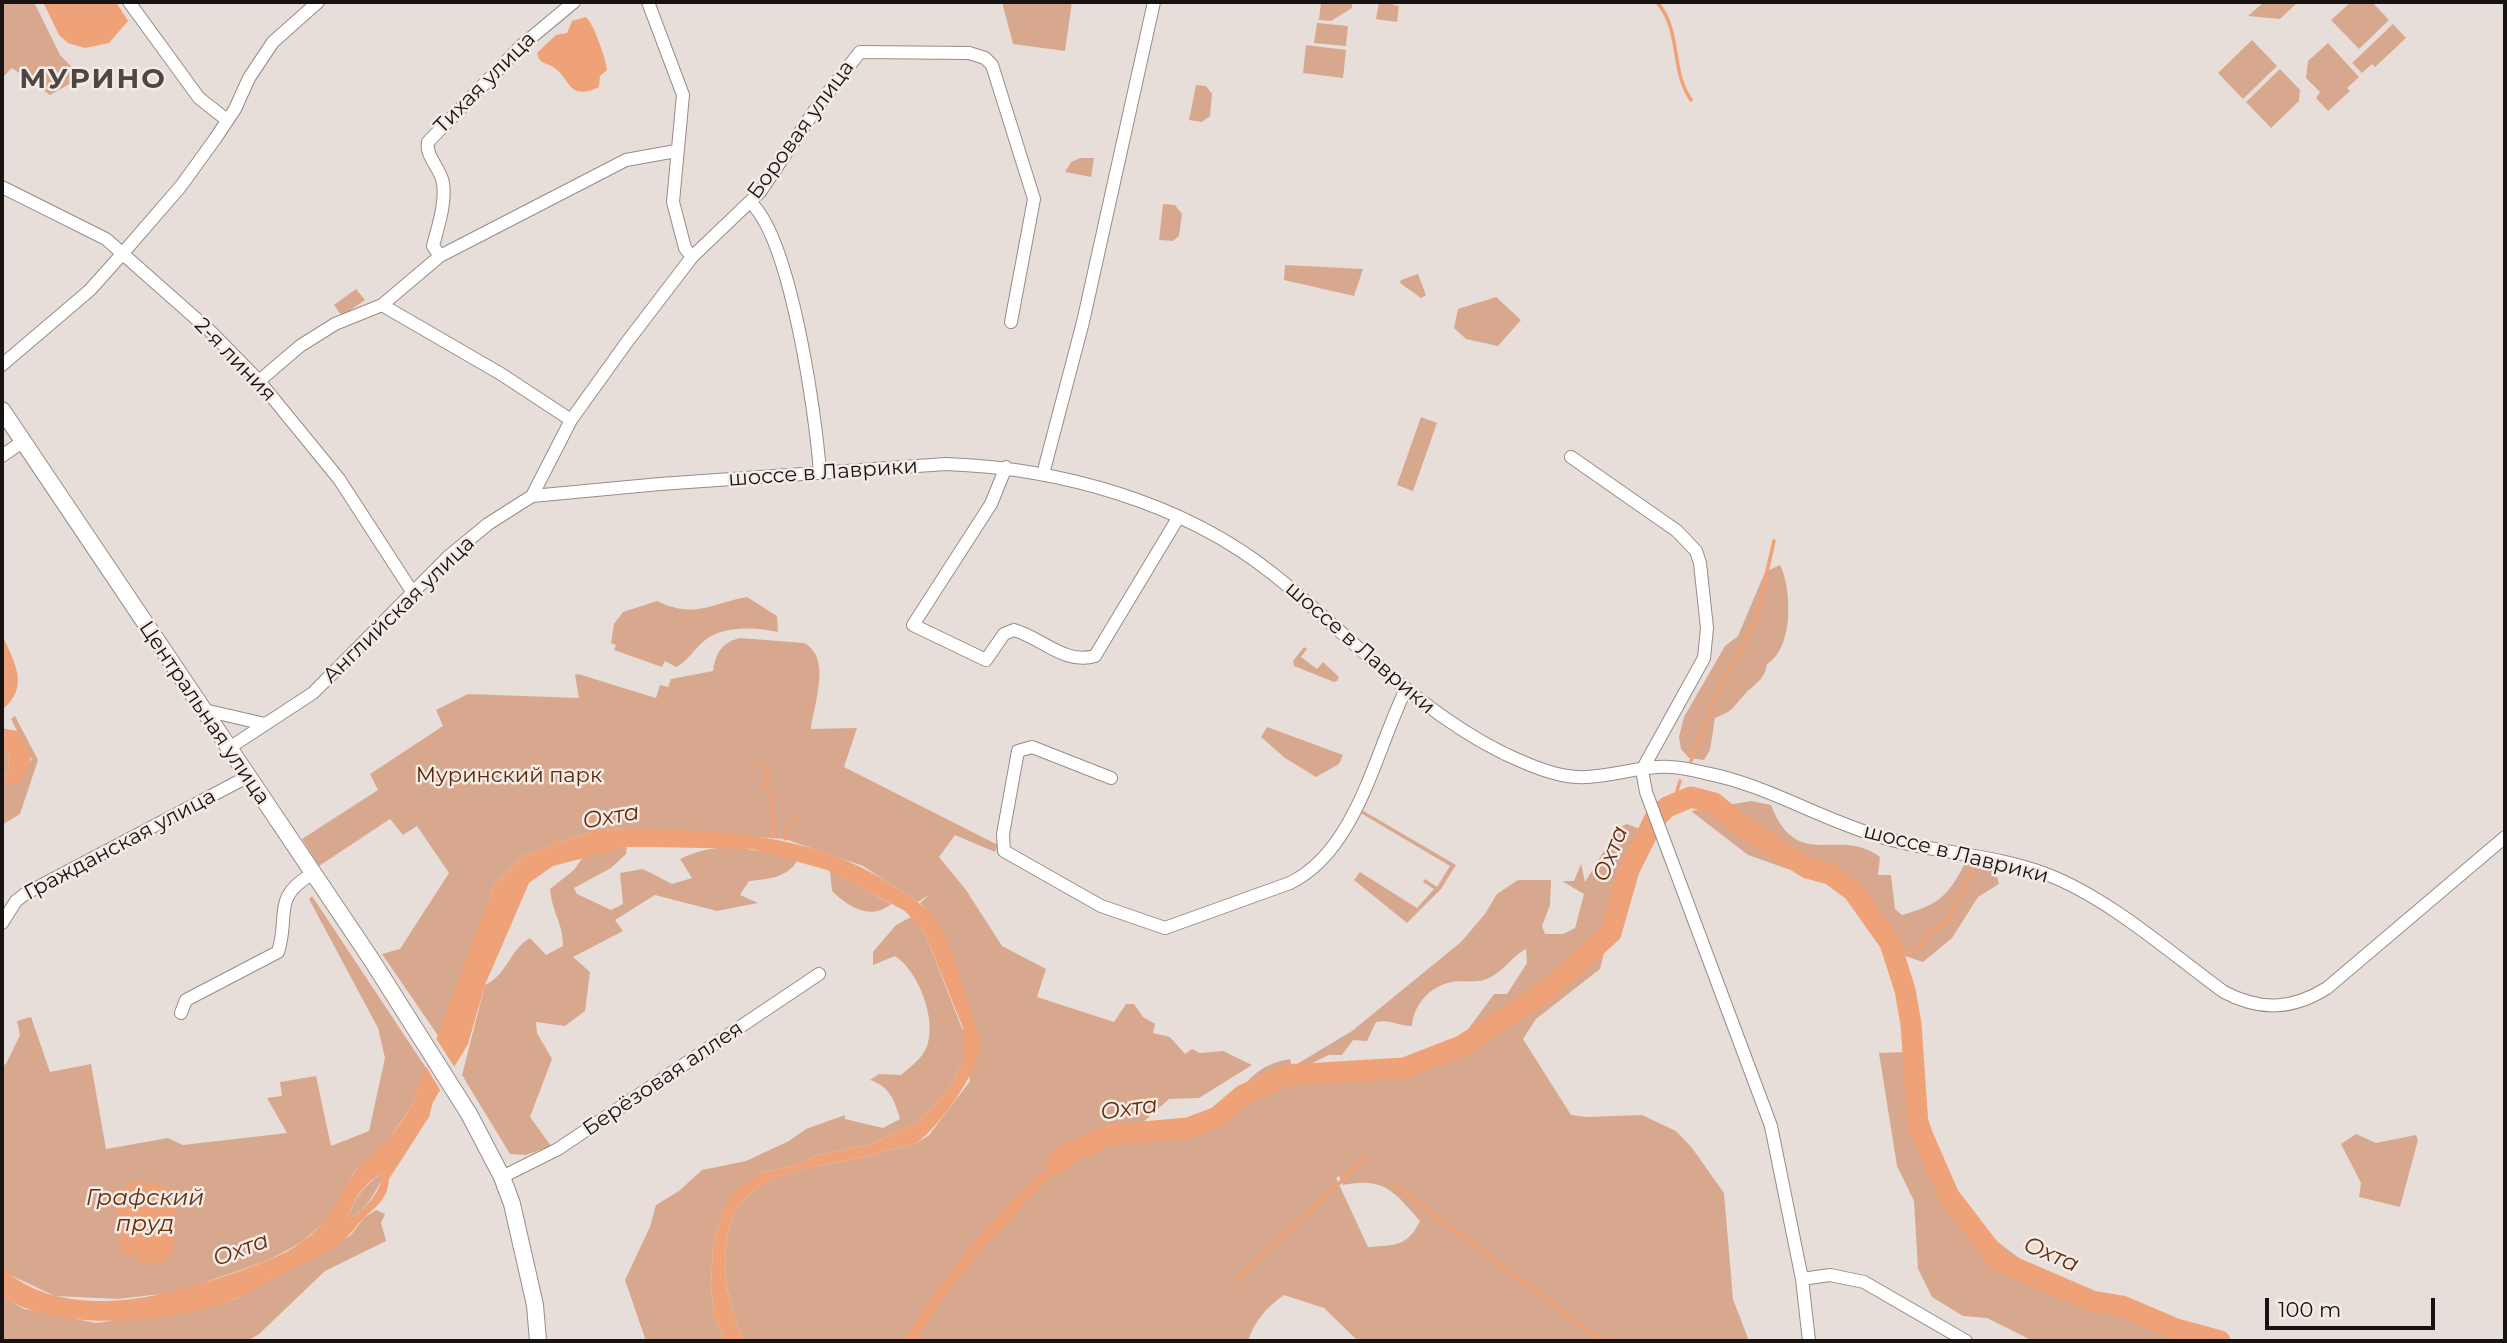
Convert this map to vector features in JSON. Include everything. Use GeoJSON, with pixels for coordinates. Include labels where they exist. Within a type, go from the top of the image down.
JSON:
{"type":"FeatureCollection","features":[{"type":"Feature","properties":{"kind":"main road","name":"Центральная улица"},"geometry":{"type":"LineString","coordinates":[[2,410],[408,1016],[469,1114],[502,1177],[520,1235],[529,1286]]}},
{"type":"Feature","properties":{"kind":"main road"},"geometry":{"type":"LineString","coordinates":[[527,1341],[524,1306],[529,1286]]}},
{"type":"Feature","properties":{"kind":"main road"},"geometry":{"type":"LineString","coordinates":[[529,1286],[535,1305],[538,1341]]}},
{"type":"Feature","properties":{"kind":"street"},"geometry":{"type":"LineString","coordinates":[[129,2],[199,98],[227,120]]}},
{"type":"Feature","properties":{"kind":"street"},"geometry":{"type":"LineString","coordinates":[[2,365],[90,290],[123,253],[181,186],[227,120],[249,78],[274,42],[318,2]]}},
{"type":"Feature","properties":{"kind":"street","name":"Тихая улица"},"geometry":{"type":"LineString","coordinates":[[440,257],[433,246],[444,199],[443,180],[426,148],[428,142],[521,46],[574,2]]}},
{"type":"Feature","properties":{"kind":"street"},"geometry":{"type":"LineString","coordinates":[[648,2],[683,95],[673,202],[685,248],[692,257]]}},
{"type":"Feature","properties":{"kind":"street"},"geometry":{"type":"LineString","coordinates":[[1043,474],[1078,333],[1083,323],[1154,2]]}},
{"type":"Feature","properties":{"kind":"street","name":"Боровая улица"},"geometry":{"type":"LineString","coordinates":[[532,496],[571,420],[692,257],[760,192],[817,107],[860,52],[970,53],[985,58],[997,74],[1034,199],[1011,322]]}},
{"type":"Feature","properties":{"kind":"street"},"geometry":{"type":"LineString","coordinates":[[259,381],[300,346],[335,324],[382,305],[440,257],[626,160],[676,151]]}},
{"type":"Feature","properties":{"kind":"street","name":"2-я линия"},"geometry":{"type":"LineString","coordinates":[[2,187],[106,239],[209,331],[259,381],[339,479],[413,593]]}},
{"type":"Feature","properties":{"kind":"street"},"geometry":{"type":"LineString","coordinates":[[750,202],[763,220],[779,256],[798,328],[817,431],[820,473]]}},
{"type":"Feature","properties":{"kind":"street"},"geometry":{"type":"LineString","coordinates":[[382,305],[501,374],[571,420]]}},
{"type":"Feature","properties":{"kind":"street"},"geometry":{"type":"LineString","coordinates":[[2,456],[22,442]]}},
{"type":"Feature","properties":{"kind":"street"},"geometry":{"type":"LineString","coordinates":[[1571,457],[1677,531],[1696,551],[1700,563],[1707,628],[1704,659],[1642,770],[1646,792],[1771,1126],[1802,1279],[1809,1341]]}},
{"type":"Feature","properties":{"kind":"street","name":"шоссе в Лаврики"},"geometry":{"type":"LineString","coordinates":[[532,496],[946,464],[1006,467],[1124,496],[1204,530],[1265,567],[1405,691],[1461,730],[1533,766],[1576,777],[1675,767],[1702,772],[1752,786],[1872,834],[2046,874],[2100,902],[2224,992],[2265,1007],[2292,1004],[2327,988],[2505,837]]}},
{"type":"Feature","properties":{"kind":"street"},"geometry":{"type":"LineString","coordinates":[[1006,467],[991,504],[913,625],[986,660],[1004,634],[1014,630],[1069,656],[1082,660],[1095,656],[1178,518]]}},
{"type":"Feature","properties":{"kind":"street","name":"Английская улица"},"geometry":{"type":"LineString","coordinates":[[229,748],[329,680],[413,593],[478,532],[532,496]]}},
{"type":"Feature","properties":{"kind":"street"},"geometry":{"type":"LineString","coordinates":[[1111,778],[1032,747],[1018,751],[1003,834],[1004,851],[1101,906],[1164,928],[1302,878],[1335,846],[1351,819],[1405,691]]}},
{"type":"Feature","properties":{"kind":"street"},"geometry":{"type":"LineString","coordinates":[[204,710],[265,724]]}},
{"type":"Feature","properties":{"kind":"street","name":"Гражданская улица"},"geometry":{"type":"LineString","coordinates":[[2,923],[16,901],[25,894],[247,777]]}},
{"type":"Feature","properties":{"kind":"street"},"geometry":{"type":"LineString","coordinates":[[181,1013],[186,1000],[278,952],[286,898],[291,888],[312,874]]}},
{"type":"Feature","properties":{"kind":"street","name":"Берёзовая аллея"},"geometry":{"type":"LineString","coordinates":[[502,1177],[558,1149],[819,974]]}},
{"type":"Feature","properties":{"kind":"street"},"geometry":{"type":"LineString","coordinates":[[1802,1279],[1838,1275],[1864,1282],[1966,1341]]}},
{"type":"Feature","properties":{"kind":"green space"},"geometry":{"type":"Polygon","coordinates":[[[2,2],[34,2],[60,55],[82,77],[50,95],[12,68],[2,78],[2,2]]]}},
{"type":"Feature","properties":{"kind":"green space"},"geometry":{"type":"Polygon","coordinates":[[[1002,2],[1072,2],[1065,51],[1013,44],[1002,2]]]}},
{"type":"Feature","properties":{"kind":"green space"},"geometry":{"type":"Polygon","coordinates":[[[1321,2],[1352,2],[1352,8],[1331,21],[1319,20],[1321,2]]]}},
{"type":"Feature","properties":{"kind":"green space"},"geometry":{"type":"Polygon","coordinates":[[[1379,2],[1393,2],[1393,5],[1399,6],[1397,22],[1376,19],[1379,2]]]}},
{"type":"Feature","properties":{"kind":"green space"},"geometry":{"type":"Polygon","coordinates":[[[2264,2],[2298,2],[2280,19],[2248,16],[2264,2]]]}},
{"type":"Feature","properties":{"kind":"green space"},"geometry":{"type":"Polygon","coordinates":[[[2351,2],[2372,2],[2389,20],[2359,49],[2331,20],[2351,2]]]}},
{"type":"Feature","properties":{"kind":"green space"},"geometry":{"type":"Polygon","coordinates":[[[1317,23],[1348,26],[1346,46],[1314,43],[1317,23]]]}},
{"type":"Feature","properties":{"kind":"green space"},"geometry":{"type":"Polygon","coordinates":[[[2393,24],[2406,38],[2375,67],[2372,64],[2362,73],[2352,63],[2393,24]]]}},
{"type":"Feature","properties":{"kind":"green space"},"geometry":{"type":"Polygon","coordinates":[[[2252,40],[2277,66],[2243,99],[2218,73],[2252,40]]]}},
{"type":"Feature","properties":{"kind":"green space"},"geometry":{"type":"Polygon","coordinates":[[[2328,43],[2359,77],[2347,88],[2350,91],[2328,111],[2316,98],[2320,92],[2306,78],[2308,61],[2328,43]]]}},
{"type":"Feature","properties":{"kind":"green space"},"geometry":{"type":"Polygon","coordinates":[[[1306,45],[1346,50],[1343,78],[1303,73],[1306,45]]]}},
{"type":"Feature","properties":{"kind":"green space"},"geometry":{"type":"Polygon","coordinates":[[[2280,69],[2300,90],[2299,101],[2271,128],[2246,102],[2280,69]]]}},
{"type":"Feature","properties":{"kind":"green space"},"geometry":{"type":"Polygon","coordinates":[[[1196,85],[1206,86],[1212,94],[1210,116],[1202,122],[1189,120],[1196,85]]]}},
{"type":"Feature","properties":{"kind":"green space"},"geometry":{"type":"Polygon","coordinates":[[[1080,158],[1094,158],[1091,177],[1065,172],[1071,162],[1080,158]]]}},
{"type":"Feature","properties":{"kind":"green space"},"geometry":{"type":"Polygon","coordinates":[[[1163,204],[1175,205],[1182,214],[1179,236],[1173,241],[1159,240],[1163,204]]]}},
{"type":"Feature","properties":{"kind":"green space"},"geometry":{"type":"Polygon","coordinates":[[[1285,265],[1363,269],[1354,296],[1284,280],[1285,265]]]}},
{"type":"Feature","properties":{"kind":"green space"},"geometry":{"type":"Polygon","coordinates":[[[1418,274],[1426,295],[1421,298],[1400,283],[1401,280],[1418,274]]]}},
{"type":"Feature","properties":{"kind":"green space"},"geometry":{"type":"Polygon","coordinates":[[[356,289],[365,300],[342,316],[334,305],[356,289]]]}},
{"type":"Feature","properties":{"kind":"green space"},"geometry":{"type":"Polygon","coordinates":[[[1496,297],[1521,320],[1498,346],[1466,339],[1454,328],[1458,309],[1496,297]]]}},
{"type":"Feature","properties":{"kind":"green space"},"geometry":{"type":"Polygon","coordinates":[[[1421,417],[1437,423],[1413,491],[1397,485],[1421,417]]]}},
{"type":"Feature","properties":{"kind":"green space"},"geometry":{"type":"Polygon","coordinates":[[[1780,565],[1787,588],[1788,603],[1786,632],[1782,645],[1776,656],[1767,664],[1759,681],[1732,709],[1715,718],[1710,750],[1704,760],[1689,758],[1681,749],[1679,737],[1684,717],[1725,646],[1738,636],[1765,572],[1780,565]]]}},
{"type":"Feature","properties":{"kind":"green space"},"geometry":{"type":"Polygon","coordinates":[[[747,597],[777,616],[778,632],[750,628],[720,632],[704,641],[676,667],[665,661],[662,667],[614,650],[616,645],[611,643],[614,624],[623,612],[657,601],[682,609],[692,609],[747,597]]]}},
{"type":"Feature","properties":{"kind":"green space","name":"Муринский парк"},"geometry":{"type":"Polygon","coordinates":[[[740,638],[804,643],[817,659],[819,670],[811,729],[857,728],[844,767],[998,845],[995,852],[955,835],[939,857],[966,890],[1002,946],[1046,969],[1037,997],[1114,1022],[1126,1004],[1134,1004],[1143,1017],[1155,1024],[1153,1033],[1170,1037],[1185,1054],[1192,1049],[1200,1053],[1223,1051],[1252,1065],[1199,1098],[1169,1099],[1141,1124],[1133,1127],[1207,1112],[1227,1101],[1254,1075],[1269,1065],[1290,1059],[1292,1067],[1352,1031],[1461,942],[1485,914],[1497,894],[1518,880],[1551,880],[1550,905],[1542,926],[1545,934],[1563,934],[1575,928],[1584,894],[1562,881],[1574,881],[1581,864],[1585,882],[1618,828],[1627,824],[1640,829],[1628,858],[1600,969],[1536,1019],[1523,1039],[1571,1115],[1642,1115],[1676,1131],[1692,1148],[1724,1193],[1733,1299],[1749,1341],[1358,1341],[1324,1308],[1284,1295],[1262,1315],[1248,1341],[745,1341],[731,1306],[725,1264],[726,1243],[739,1206],[752,1192],[787,1174],[915,1144],[929,1135],[970,1081],[962,1010],[953,964],[945,942],[920,903],[930,894],[918,902],[863,866],[785,839],[622,828],[594,831],[523,856],[494,885],[439,1037],[382,954],[400,949],[449,873],[417,826],[403,835],[390,819],[319,866],[302,839],[378,790],[370,774],[443,726],[436,710],[468,694],[579,698],[575,675],[578,674],[656,698],[660,685],[668,687],[671,679],[713,671],[720,650],[740,638]],[[1526,949],[1487,979],[1453,982],[1434,989],[1419,1005],[1412,1026],[1376,1022],[1367,1041],[1353,1040],[1342,1055],[1329,1055],[1306,1066],[1330,1074],[1364,1074],[1373,1072],[1375,1065],[1403,1063],[1461,1039],[1494,994],[1507,994],[1527,963],[1526,949]],[[1339,1176],[1336,1178],[1368,1247],[1399,1243],[1415,1230],[1420,1221],[1388,1189],[1369,1183],[1343,1185],[1339,1176]]]}},
{"type":"Feature","properties":{"kind":"green space"},"geometry":{"type":"Polygon","coordinates":[[[1304,647],[1307,649],[1301,657],[1317,669],[1323,662],[1339,677],[1337,681],[1294,666],[1293,661],[1304,647]]]}},
{"type":"Feature","properties":{"kind":"green space"},"geometry":{"type":"Polygon","coordinates":[[[15,716],[38,760],[20,814],[2,825],[2,743],[8,754],[9,771],[3,777],[32,760],[11,719],[15,716]]]}},
{"type":"Feature","properties":{"kind":"green space"},"geometry":{"type":"Polygon","coordinates":[[[1267,727],[1343,755],[1339,764],[1316,777],[1285,758],[1261,737],[1267,727]]]}},
{"type":"Feature","properties":{"kind":"green space"},"geometry":{"type":"Polygon","coordinates":[[[1751,801],[1771,805],[1781,825],[1793,837],[1806,843],[1849,845],[1880,857],[1878,875],[1891,875],[1895,909],[1902,915],[1940,899],[1964,865],[1972,863],[1996,872],[1999,884],[1978,897],[1952,938],[1923,962],[1881,948],[1868,919],[1848,890],[1748,855],[1691,811],[1751,801]]]}},
{"type":"Feature","properties":{"kind":"green space"},"geometry":{"type":"Polygon","coordinates":[[[1360,809],[1456,865],[1441,889],[1407,923],[1354,880],[1360,872],[1417,908],[1434,889],[1423,882],[1425,879],[1437,887],[1450,866],[1359,812],[1360,809]]]}},
{"type":"Feature","properties":{"kind":"green space"},"geometry":{"type":"Polygon","coordinates":[[[627,847],[626,854],[611,868],[574,888],[577,894],[611,910],[623,904],[620,873],[643,869],[672,884],[692,878],[680,859],[710,849],[738,848],[797,861],[782,874],[749,881],[740,895],[758,903],[717,911],[655,895],[615,920],[623,931],[573,957],[590,972],[585,1011],[565,1026],[536,1022],[537,1033],[552,1059],[530,1117],[551,1146],[526,1155],[510,1154],[462,1075],[485,985],[499,974],[517,949],[530,938],[546,955],[563,946],[550,889],[574,870],[583,857],[627,847]]]}},
{"type":"Feature","properties":{"kind":"green space"},"geometry":{"type":"Polygon","coordinates":[[[830,871],[891,904],[868,912],[852,907],[832,891],[830,871]]]}},
{"type":"Feature","properties":{"kind":"green space"},"geometry":{"type":"Polygon","coordinates":[[[312,896],[426,1068],[410,1109],[387,1141],[354,1172],[330,1216],[302,1242],[269,1260],[178,1292],[118,1299],[55,1296],[8,1274],[2,1268],[2,1066],[6,1064],[20,1035],[17,1021],[31,1017],[50,1072],[91,1064],[106,1149],[168,1138],[183,1145],[287,1133],[267,1098],[282,1096],[280,1082],[316,1076],[331,1146],[369,1131],[385,1058],[378,1028],[309,899],[312,896]]]}},
{"type":"Feature","properties":{"kind":"green space"},"geometry":{"type":"Polygon","coordinates":[[[911,917],[924,931],[963,1031],[963,1062],[950,1087],[920,1121],[872,1144],[818,1155],[796,1165],[760,1173],[723,1210],[713,1244],[711,1286],[714,1316],[725,1341],[646,1341],[625,1280],[650,1227],[656,1205],[679,1191],[702,1170],[746,1161],[789,1141],[806,1129],[845,1115],[845,1119],[883,1128],[900,1119],[890,1095],[882,1086],[870,1080],[879,1074],[901,1075],[923,1054],[929,1035],[927,1010],[918,984],[903,963],[895,956],[873,965],[873,952],[896,925],[911,917]]]}},
{"type":"Feature","properties":{"kind":"green space"},"geometry":{"type":"Polygon","coordinates":[[[1907,1052],[1948,1182],[1982,1230],[2036,1271],[2103,1310],[2194,1341],[2033,1341],[1987,1318],[1963,1316],[1932,1297],[1918,1269],[1914,1201],[1897,1166],[1879,1053],[1907,1052]]]}},
{"type":"Feature","properties":{"kind":"green space"},"geometry":{"type":"Polygon","coordinates":[[[2356,1134],[2376,1143],[2416,1135],[2418,1140],[2400,1207],[2359,1197],[2361,1183],[2341,1144],[2356,1134]]]}},
{"type":"Feature","properties":{"kind":"green space"},"geometry":{"type":"Polygon","coordinates":[[[381,1174],[383,1176],[370,1200],[350,1219],[348,1217],[357,1198],[381,1174]]]}},
{"type":"Feature","properties":{"kind":"green space"},"geometry":{"type":"Polygon","coordinates":[[[376,1210],[385,1214],[381,1223],[386,1241],[325,1271],[258,1335],[246,1341],[9,1341],[2,1338],[2,1296],[24,1309],[96,1323],[204,1308],[236,1299],[350,1236],[364,1218],[376,1210]]]}},
{"type":"Feature","properties":{"kind":"water"},"geometry":{"type":"Polygon","coordinates":[[[43,2],[116,2],[128,21],[109,43],[85,48],[68,43],[59,35],[43,2]]]}},
{"type":"Feature","properties":{"kind":"water"},"geometry":{"type":"Polygon","coordinates":[[[586,17],[599,42],[607,70],[600,76],[599,87],[581,92],[571,87],[553,67],[541,61],[537,53],[556,35],[567,33],[572,21],[586,17]]]}},
{"type":"Feature","properties":{"kind":"water"},"geometry":{"type":"Polygon","coordinates":[[[2,634],[15,664],[18,683],[11,701],[2,710],[2,634]]]}},
{"type":"Feature","properties":{"kind":"water"},"geometry":{"type":"Polygon","coordinates":[[[6,729],[18,731],[29,753],[28,769],[18,784],[9,785],[3,777],[9,771],[8,754],[2,743],[6,729]]]}},
{"type":"Feature","properties":{"kind":"water"},"geometry":{"type":"Polygon","coordinates":[[[622,828],[657,829],[760,837],[826,853],[858,866],[914,899],[935,919],[952,954],[978,1035],[978,1055],[965,1084],[945,1114],[915,1144],[788,1174],[752,1192],[739,1206],[726,1243],[725,1264],[731,1306],[745,1341],[725,1341],[714,1316],[711,1286],[713,1244],[723,1210],[736,1190],[760,1173],[796,1165],[818,1155],[872,1144],[920,1121],[950,1087],[963,1062],[963,1028],[924,931],[905,911],[827,870],[752,849],[627,847],[553,866],[529,883],[485,985],[468,1044],[433,1102],[429,1117],[389,1179],[381,1201],[346,1238],[332,1248],[235,1299],[181,1314],[149,1319],[84,1320],[53,1316],[26,1308],[2,1296],[2,1268],[27,1285],[54,1296],[114,1301],[175,1291],[204,1283],[268,1260],[303,1241],[321,1225],[357,1169],[388,1139],[410,1109],[494,885],[523,856],[594,831],[622,828]],[[381,1174],[360,1192],[348,1217],[350,1219],[372,1200],[381,1174]]]}},
{"type":"Feature","properties":{"kind":"water"},"geometry":{"type":"Polygon","coordinates":[[[1080,1145],[985,1246],[938,1305],[915,1341],[904,1341],[939,1288],[1005,1208],[1055,1163],[1080,1145]]]}},
{"type":"Feature","properties":{"kind":"water","name":"Графский пруд"},"geometry":{"type":"Polygon","coordinates":[[[139,1180],[167,1187],[177,1214],[172,1254],[164,1261],[140,1264],[140,1259],[133,1254],[125,1256],[122,1252],[114,1197],[128,1184],[139,1180]]]}},
{"type":"Feature","properties":{"kind":"pier"},"geometry":{"type":"Polygon","coordinates":[[[435,1037],[457,1071],[443,1095],[424,1063],[435,1037]]]}},
{"type":"Feature","properties":{"kind":"waterway"},"geometry":{"type":"LineString","coordinates":[[1657,2],[1670,25],[1680,76],[1691,100]]}},
{"type":"Feature","properties":{"kind":"waterway"},"geometry":{"type":"LineString","coordinates":[[1691,761],[1715,697],[1756,620],[1774,541]]}},
{"type":"Feature","properties":{"kind":"waterway"},"geometry":{"type":"LineString","coordinates":[[762,764],[768,773],[766,788],[772,796],[773,837]]}},
{"type":"Feature","properties":{"kind":"waterway"},"geometry":{"type":"LineString","coordinates":[[1680,781],[1677,791],[1680,800]]}},
{"type":"Feature","properties":{"kind":"waterway","name":"Охта"},"geometry":{"type":"LineString","coordinates":[[1057,1164],[1067,1154],[1109,1135],[1188,1128],[1217,1117],[1243,1095],[1287,1075],[1404,1068],[1461,1046],[1545,992],[1611,933],[1629,870],[1654,820],[1667,807],[1691,797],[1714,803],[1746,829],[1807,868],[1830,874],[1853,891],[1890,943],[1905,990],[1911,1024],[1918,1125],[1949,1196],[1999,1261],[2092,1301],[2122,1306],[2176,1329],[2220,1341]]}},
{"type":"Feature","properties":{"kind":"waterway"},"geometry":{"type":"LineString","coordinates":[[785,839],[787,827],[799,817]]}},
{"type":"Feature","properties":{"kind":"waterway"},"geometry":{"type":"LineString","coordinates":[[591,820],[594,831]]}},
{"type":"Feature","properties":{"kind":"waterway"},"geometry":{"type":"LineString","coordinates":[[553,835],[558,844]]}},
{"type":"Feature","properties":{"kind":"waterway"},"geometry":{"type":"LineString","coordinates":[[1895,957],[1920,947],[1931,931],[1947,922],[1974,868]]}},
{"type":"Feature","properties":{"kind":"waterway"},"geometry":{"type":"LineString","coordinates":[[1235,1281],[1366,1158]]}},
{"type":"Feature","properties":{"kind":"waterway"},"geometry":{"type":"LineString","coordinates":[[1394,1185],[1602,1341]]}},
{"type":"Feature","properties":{"kind":"district","name":"МУРИНО"},"geometry":{"type":"Point","coordinates":[93,80]}}]}
